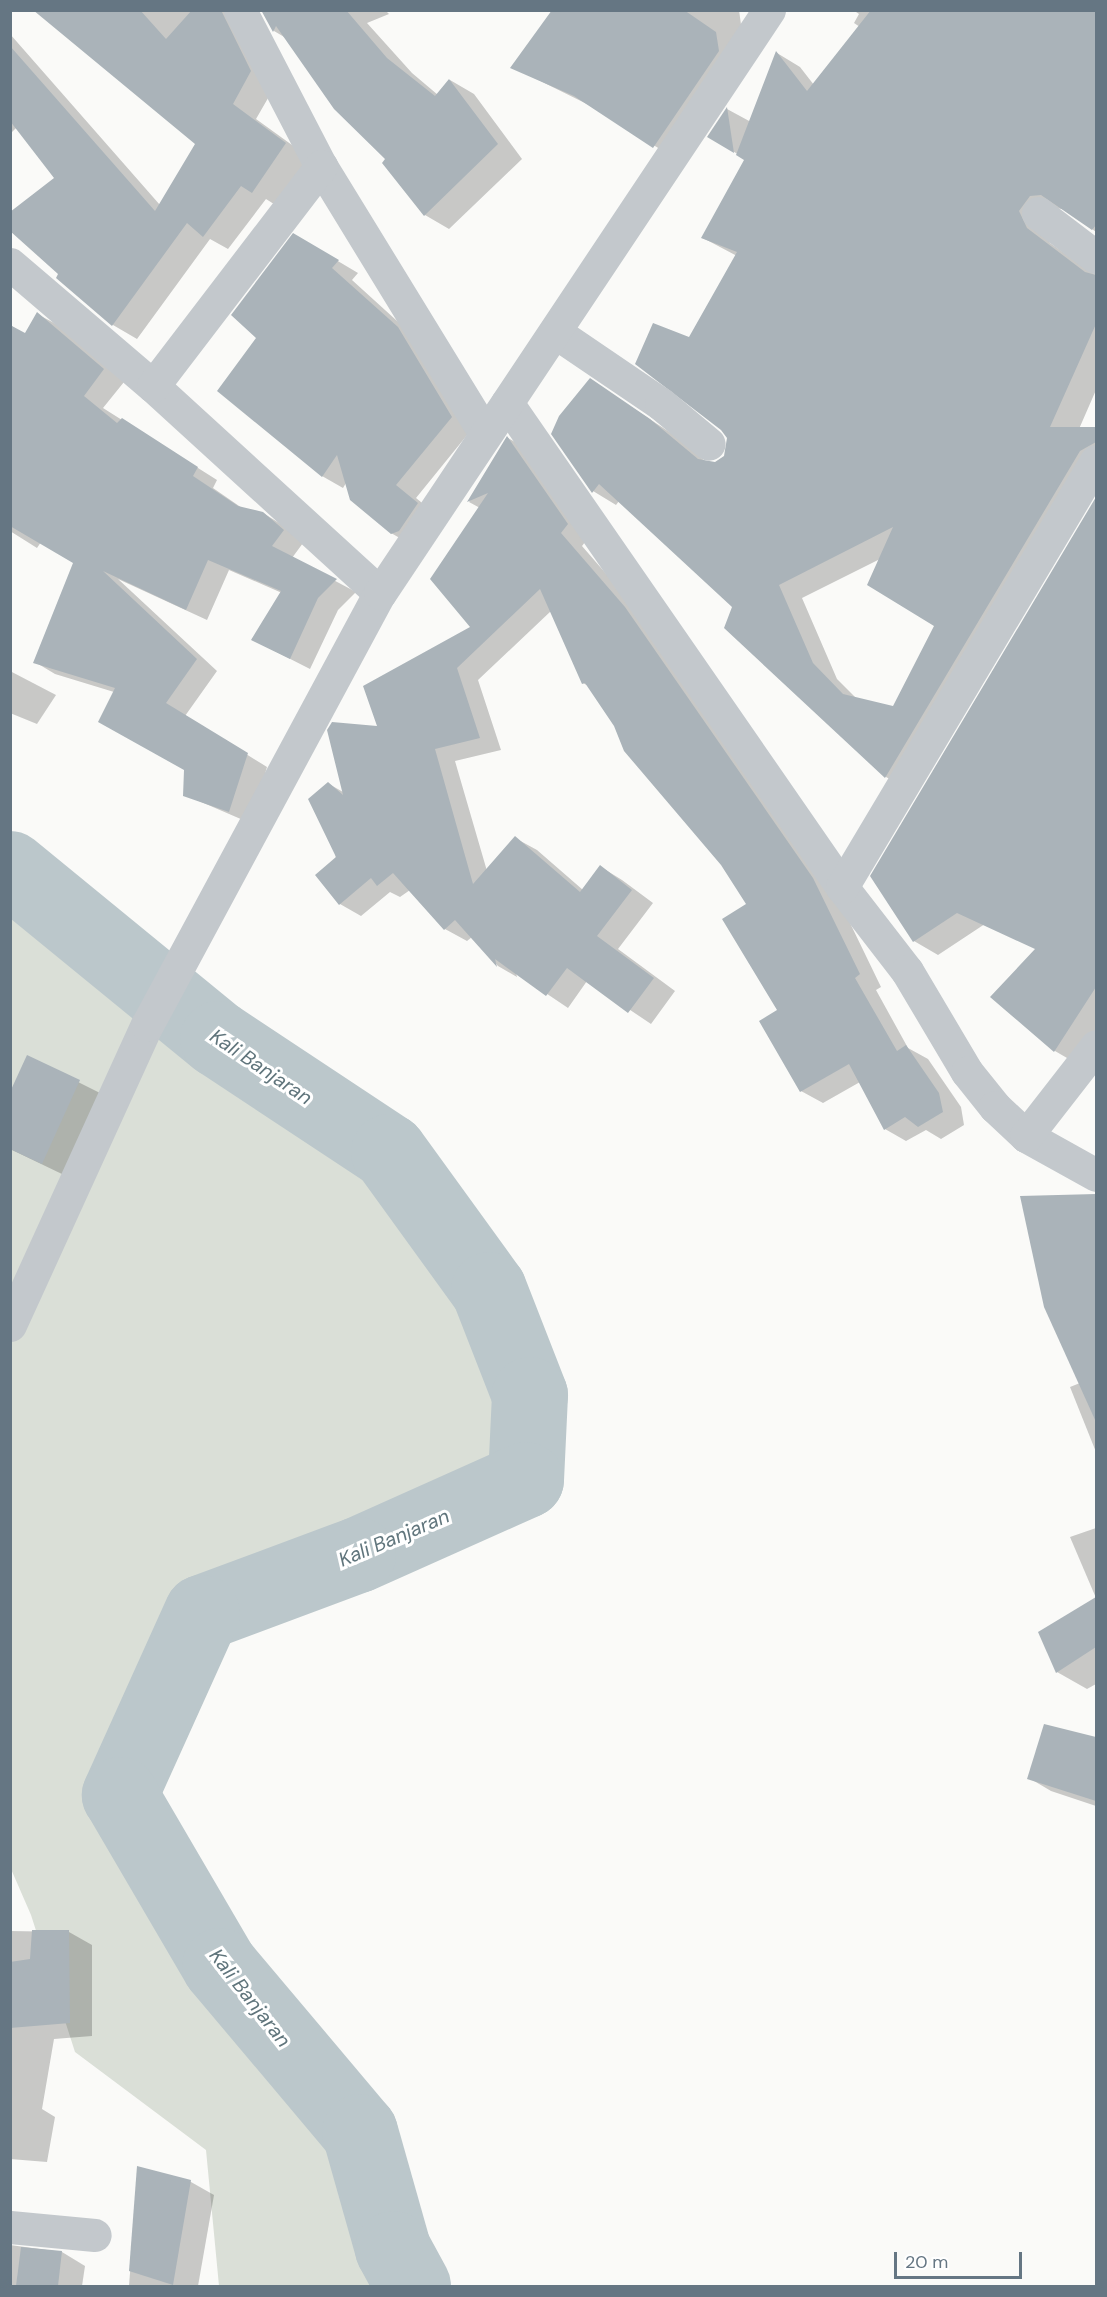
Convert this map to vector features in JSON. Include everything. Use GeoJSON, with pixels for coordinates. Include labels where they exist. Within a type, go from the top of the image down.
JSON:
{"type":"FeatureCollection","features":[{"type":"Feature","properties":{"kind":"street"},"geometry":{"type":"LineString","coordinates":[[240,10],[321,166],[485,434]]}},
{"type":"Feature","properties":{"kind":"street"},"geometry":{"type":"LineString","coordinates":[[10,1325],[147,1025],[380,593],[769,10]]}},
{"type":"Feature","properties":{"kind":"street"},"geometry":{"type":"LineString","coordinates":[[153,386],[321,166]]}},
{"type":"Feature","properties":{"kind":"street"},"geometry":{"type":"LineString","coordinates":[[1038,213],[1096,257]]}},
{"type":"Feature","properties":{"kind":"street"},"geometry":{"type":"LineString","coordinates":[[10,264],[153,386],[380,593]]}},
{"type":"Feature","properties":{"kind":"street"},"geometry":{"type":"LineString","coordinates":[[555,332],[661,404],[709,444]]}},
{"type":"Feature","properties":{"kind":"street"},"geometry":{"type":"LineString","coordinates":[[507,403],[842,887],[907,971],[967,1072],[995,1107],[1026,1136],[1096,1175]]}},
{"type":"Feature","properties":{"kind":"street"},"geometry":{"type":"LineString","coordinates":[[842,887],[1096,461]]}},
{"type":"Feature","properties":{"kind":"street"},"geometry":{"type":"LineString","coordinates":[[1026,1136],[1096,1046]]}},
{"type":"Feature","properties":{"kind":"street"},"geometry":{"type":"LineString","coordinates":[[10,2227],[95,2235]]}},
{"type":"Feature","properties":{"kind":"shaded area"},"geometry":{"type":"Polygon","coordinates":[[[10,869],[218,1039],[389,1152],[489,1290],[530,1395],[526,1480],[358,1555],[202,1613],[120,1795],[220,1966],[360,2132],[393,2249],[413,2286],[219,2286],[206,2150],[75,2052],[31,1915],[11,1869],[10,869]]]}},
{"type":"Feature","properties":{"kind":"building"},"geometry":{"type":"Polygon","coordinates":[[[33,10],[140,10],[166,39],[192,10],[221,10],[251,71],[233,104],[286,143],[252,193],[241,186],[203,237],[187,223],[112,326],[56,278],[58,274],[10,231],[10,212],[54,178],[10,121],[10,46],[155,211],[195,144],[33,10]]]}},
{"type":"Feature","properties":{"kind":"building"},"geometry":{"type":"Polygon","coordinates":[[[261,10],[346,10],[387,58],[435,96],[449,79],[498,144],[424,216],[382,163],[385,159],[334,109],[276,26],[273,32],[261,10]]]}},
{"type":"Feature","properties":{"kind":"building"},"geometry":{"type":"Polygon","coordinates":[[[552,10],[684,10],[716,32],[719,51],[653,148],[574,96],[510,68],[552,10]]]}},
{"type":"Feature","properties":{"kind":"building"},"geometry":{"type":"Polygon","coordinates":[[[871,10],[1096,10],[1096,225],[1092,230],[1041,195],[1030,196],[1019,211],[1027,228],[1085,272],[1096,275],[1096,324],[1050,427],[1096,427],[1096,442],[1080,451],[885,778],[724,628],[732,607],[599,484],[592,493],[551,434],[559,416],[590,378],[650,419],[698,459],[715,462],[724,456],[727,438],[721,430],[635,364],[653,323],[689,337],[737,252],[701,238],[744,160],[736,155],[776,51],[807,91],[871,10]],[[893,527],[779,585],[813,663],[843,694],[893,706],[934,626],[867,585],[893,527]]]}},
{"type":"Feature","properties":{"kind":"building"},"geometry":{"type":"Polygon","coordinates":[[[727,107],[734,153],[707,137],[727,107]]]}},
{"type":"Feature","properties":{"kind":"building"},"geometry":{"type":"Polygon","coordinates":[[[293,233],[339,260],[332,268],[398,327],[452,417],[396,485],[418,503],[399,531],[391,534],[350,500],[337,455],[322,477],[217,391],[256,338],[231,315],[293,233]]]}},
{"type":"Feature","properties":{"kind":"building"},"geometry":{"type":"Polygon","coordinates":[[[37,312],[104,369],[84,396],[117,423],[122,418],[198,467],[193,476],[238,506],[263,512],[284,530],[272,546],[337,579],[318,598],[290,659],[251,640],[281,591],[208,560],[186,610],[103,571],[197,659],[166,703],[248,753],[229,812],[183,796],[184,770],[98,722],[115,688],[33,663],[73,563],[10,526],[10,325],[25,333],[37,312]]]}},
{"type":"Feature","properties":{"kind":"building"},"geometry":{"type":"Polygon","coordinates":[[[507,436],[568,524],[561,533],[625,607],[813,878],[860,974],[855,978],[897,1051],[906,1045],[939,1093],[943,1112],[918,1127],[905,1117],[884,1130],[849,1064],[800,1092],[759,1021],[777,1010],[722,919],[746,904],[721,865],[624,751],[614,726],[585,683],[582,684],[540,589],[457,668],[480,738],[435,749],[473,884],[515,836],[580,892],[600,865],[632,890],[597,936],[654,978],[628,1013],[567,968],[546,996],[495,959],[497,967],[455,920],[444,930],[393,873],[377,886],[371,878],[339,905],[315,875],[336,857],[308,799],[328,782],[343,795],[327,730],[332,722],[377,726],[363,686],[470,627],[430,579],[488,493],[467,502],[507,436]]]}},
{"type":"Feature","properties":{"kind":"building"},"geometry":{"type":"Polygon","coordinates":[[[1096,497],[1096,987],[1054,1052],[990,997],[1035,949],[957,913],[913,942],[870,876],[1096,497]]]}},
{"type":"Feature","properties":{"kind":"building"},"geometry":{"type":"Polygon","coordinates":[[[27,1055],[80,1080],[42,1164],[10,1149],[10,1092],[27,1055]]]}},
{"type":"Feature","properties":{"kind":"building"},"geometry":{"type":"Polygon","coordinates":[[[1096,1194],[1096,1422],[1044,1307],[1020,1196],[1096,1194]]]}},
{"type":"Feature","properties":{"kind":"building"},"geometry":{"type":"Polygon","coordinates":[[[1096,1597],[1096,1647],[1056,1673],[1038,1632],[1096,1597]]]}},
{"type":"Feature","properties":{"kind":"building"},"geometry":{"type":"Polygon","coordinates":[[[1044,1724],[1096,1737],[1096,1801],[1027,1779],[1044,1724]]]}},
{"type":"Feature","properties":{"kind":"building"},"geometry":{"type":"Polygon","coordinates":[[[32,1930],[69,1930],[70,2023],[10,2028],[10,1962],[30,1959],[32,1930]]]}},
{"type":"Feature","properties":{"kind":"building"},"geometry":{"type":"Polygon","coordinates":[[[137,2166],[191,2180],[173,2285],[129,2271],[137,2166]]]}},
{"type":"Feature","properties":{"kind":"building"},"geometry":{"type":"Polygon","coordinates":[[[21,2247],[62,2251],[58,2286],[16,2286],[21,2247]]]}},
{"type":"Feature","properties":{"kind":"waterway","name":"Kali Banjaran"},"geometry":{"type":"LineString","coordinates":[[10,869],[218,1039],[389,1152],[489,1290],[530,1395],[526,1480],[358,1555],[202,1613],[120,1795],[220,1966],[360,2132],[393,2249],[413,2286]]}}]}
